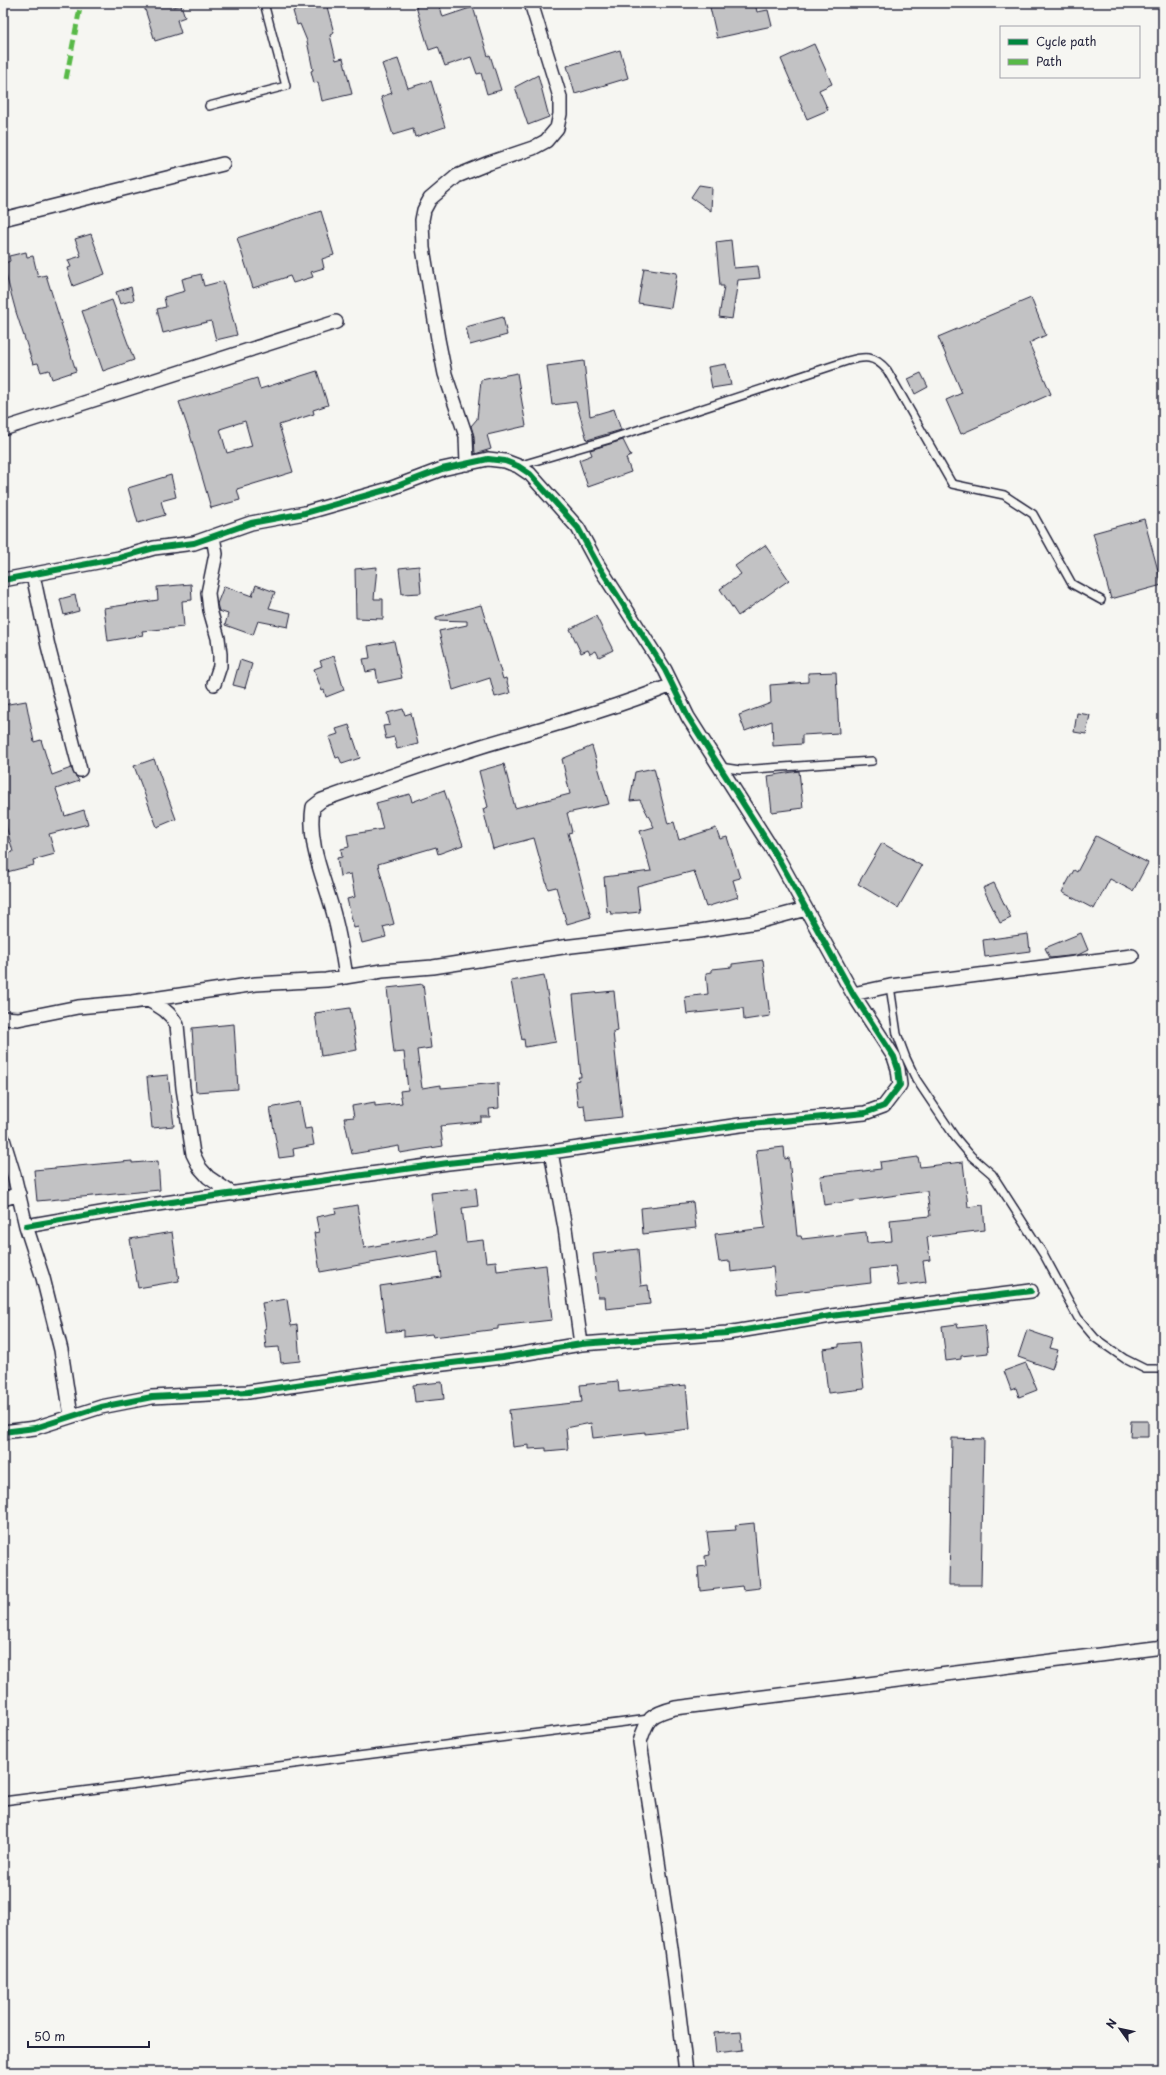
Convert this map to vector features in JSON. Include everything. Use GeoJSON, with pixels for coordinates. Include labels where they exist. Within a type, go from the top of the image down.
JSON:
{"type":"FeatureCollection","features":[{"type":"Feature","properties":{"kind":"street"},"geometry":{"type":"LineString","coordinates":[[467,464],[466,436],[445,374],[438,339],[422,248],[422,220],[424,210],[430,199],[457,176],[489,162],[533,148],[546,141],[557,128],[560,114],[560,97],[531,3]]}},
{"type":"Feature","properties":{"kind":"street"},"geometry":{"type":"LineString","coordinates":[[3,219],[223,164]]}},
{"type":"Feature","properties":{"kind":"street"},"geometry":{"type":"LineString","coordinates":[[3,429],[336,322]]}},
{"type":"Feature","properties":{"kind":"street"},"geometry":{"type":"LineString","coordinates":[[3,580],[119,558],[154,548],[194,543],[251,523],[305,513],[389,489],[442,469],[488,459],[505,461],[518,466],[530,474],[578,528],[598,565],[665,670],[688,717],[779,860],[853,994],[894,1057],[898,1069],[900,1085],[884,1106],[865,1113],[740,1125],[550,1152],[448,1163],[136,1207],[26,1226]]}},
{"type":"Feature","properties":{"kind":"street"},"geometry":{"type":"LineString","coordinates":[[213,537],[216,554],[208,593],[210,610],[218,638],[220,654],[220,666],[214,684]]}},
{"type":"Feature","properties":{"kind":"street"},"geometry":{"type":"LineString","coordinates":[[33,575],[48,646],[80,770]]}},
{"type":"Feature","properties":{"kind":"street"},"geometry":{"type":"LineString","coordinates":[[346,976],[335,918],[315,857],[312,817],[313,807],[322,800],[396,773],[566,723],[672,685]]}},
{"type":"Feature","properties":{"kind":"street"},"geometry":{"type":"LineString","coordinates":[[3,1018],[18,1019],[78,1007],[148,1000],[256,984],[326,980],[382,971],[433,967],[563,947],[700,931],[757,922],[806,909]]}},
{"type":"Feature","properties":{"kind":"street"},"geometry":{"type":"LineString","coordinates":[[853,994],[890,986],[1132,956]]}},
{"type":"Feature","properties":{"kind":"street"},"geometry":{"type":"LineString","coordinates":[[148,1000],[165,1009],[172,1016],[177,1025],[183,1088],[193,1154],[200,1168],[208,1178],[233,1194]]}},
{"type":"Feature","properties":{"kind":"street"},"geometry":{"type":"LineString","coordinates":[[3,1139],[19,1194],[26,1226],[43,1278],[59,1343],[71,1416]]}},
{"type":"Feature","properties":{"kind":"street"},"geometry":{"type":"LineString","coordinates":[[550,1152],[565,1228],[581,1344]]}},
{"type":"Feature","properties":{"kind":"street"},"geometry":{"type":"LineString","coordinates":[[3,1199],[19,1194]]}},
{"type":"Feature","properties":{"kind":"street"},"geometry":{"type":"LineString","coordinates":[[3,1432],[35,1428],[101,1407],[152,1397],[248,1392],[435,1365],[503,1358],[581,1344],[727,1333],[831,1316],[1031,1291]]}},
{"type":"Feature","properties":{"kind":"street"},"geometry":{"type":"LineString","coordinates":[[686,2072],[671,1948],[640,1742],[649,1719],[658,1713],[675,1708],[1163,1647]]}},
{"type":"Feature","properties":{"kind":"lane"},"geometry":{"type":"LineString","coordinates":[[209,106],[286,86],[264,3]]}},
{"type":"Feature","properties":{"kind":"lane"},"geometry":{"type":"LineString","coordinates":[[518,466],[610,439],[863,356],[874,359],[887,370],[952,484],[1004,496],[1034,514],[1072,584],[1101,600]]}},
{"type":"Feature","properties":{"kind":"lane"},"geometry":{"type":"LineString","coordinates":[[720,767],[740,770],[872,761]]}},
{"type":"Feature","properties":{"kind":"lane"},"geometry":{"type":"LineString","coordinates":[[890,986],[897,1034],[916,1079],[954,1137],[970,1156],[992,1174],[1044,1254],[1078,1318],[1095,1338],[1125,1359],[1145,1369],[1163,1369]]}},
{"type":"Feature","properties":{"kind":"lane"},"geometry":{"type":"LineString","coordinates":[[3,1801],[649,1719]]}},
{"type":"Feature","properties":{"kind":"building"},"geometry":{"type":"Polygon","coordinates":[[[143,3],[172,3],[173,7],[181,5],[185,17],[177,20],[181,33],[155,41],[143,3]]]}},
{"type":"Feature","properties":{"kind":"building"},"geometry":{"type":"Polygon","coordinates":[[[301,3],[326,3],[334,33],[330,35],[336,60],[343,58],[352,94],[322,101],[318,82],[314,83],[311,71],[313,70],[307,41],[300,24],[297,25],[293,11],[303,8],[301,3]]]}},
{"type":"Feature","properties":{"kind":"building"},"geometry":{"type":"Polygon","coordinates":[[[415,3],[439,3],[443,17],[473,7],[488,56],[490,55],[501,90],[487,94],[481,73],[477,74],[471,57],[445,66],[438,47],[429,50],[415,3]]]}},
{"type":"Feature","properties":{"kind":"building"},"geometry":{"type":"Polygon","coordinates":[[[709,3],[755,3],[757,12],[768,10],[772,26],[717,38],[709,3]]]}},
{"type":"Feature","properties":{"kind":"building"},"geometry":{"type":"Polygon","coordinates":[[[814,44],[832,84],[819,90],[828,110],[807,119],[781,59],[814,44]]]}},
{"type":"Feature","properties":{"kind":"building"},"geometry":{"type":"Polygon","coordinates":[[[620,50],[628,78],[575,94],[567,66],[620,50]]]}},
{"type":"Feature","properties":{"kind":"building"},"geometry":{"type":"Polygon","coordinates":[[[398,59],[408,88],[431,81],[445,127],[415,137],[413,129],[393,135],[381,97],[392,93],[382,64],[398,59]]]}},
{"type":"Feature","properties":{"kind":"building"},"geometry":{"type":"Polygon","coordinates":[[[538,75],[549,117],[528,125],[515,87],[538,75]]]}},
{"type":"Feature","properties":{"kind":"building"},"geometry":{"type":"Polygon","coordinates":[[[699,185],[712,187],[711,211],[691,197],[699,185]]]}},
{"type":"Feature","properties":{"kind":"building"},"geometry":{"type":"Polygon","coordinates":[[[321,211],[334,255],[322,259],[324,268],[311,272],[313,277],[293,283],[290,276],[253,288],[237,238],[321,211]]]}},
{"type":"Feature","properties":{"kind":"building"},"geometry":{"type":"Polygon","coordinates":[[[91,234],[105,274],[73,286],[67,268],[71,267],[68,260],[81,256],[75,239],[91,234]]]}},
{"type":"Feature","properties":{"kind":"building"},"geometry":{"type":"Polygon","coordinates":[[[731,240],[734,268],[758,266],[760,278],[738,280],[732,319],[719,317],[724,286],[720,286],[716,242],[731,240]]]}},
{"type":"Feature","properties":{"kind":"building"},"geometry":{"type":"Polygon","coordinates":[[[26,252],[27,257],[33,256],[38,277],[46,275],[76,371],[52,379],[49,370],[41,372],[38,363],[33,364],[16,312],[3,264],[10,261],[9,256],[26,252]]]}},
{"type":"Feature","properties":{"kind":"building"},"geometry":{"type":"Polygon","coordinates":[[[644,268],[677,273],[671,308],[638,303],[644,268]]]}},
{"type":"Feature","properties":{"kind":"building"},"geometry":{"type":"Polygon","coordinates":[[[201,274],[204,286],[223,281],[237,335],[216,340],[211,321],[163,333],[157,309],[166,307],[164,297],[185,291],[182,279],[201,274]]]}},
{"type":"Feature","properties":{"kind":"building"},"geometry":{"type":"Polygon","coordinates":[[[131,287],[134,300],[120,304],[116,292],[131,287]]]}},
{"type":"Feature","properties":{"kind":"building"},"geometry":{"type":"Polygon","coordinates":[[[1031,298],[1046,335],[1029,343],[1051,394],[961,434],[946,400],[962,393],[938,337],[1031,298]]]}},
{"type":"Feature","properties":{"kind":"building"},"geometry":{"type":"Polygon","coordinates":[[[112,300],[134,360],[103,371],[82,311],[112,300]]]}},
{"type":"Feature","properties":{"kind":"building"},"geometry":{"type":"Polygon","coordinates":[[[503,317],[507,335],[470,345],[466,327],[503,317]]]}},
{"type":"Feature","properties":{"kind":"building"},"geometry":{"type":"Polygon","coordinates":[[[584,361],[590,416],[614,409],[621,430],[587,440],[576,402],[552,405],[547,366],[584,361]]]}},
{"type":"Feature","properties":{"kind":"building"},"geometry":{"type":"Polygon","coordinates":[[[726,364],[731,385],[712,388],[708,367],[726,364]]]}},
{"type":"Feature","properties":{"kind":"building"},"geometry":{"type":"Polygon","coordinates":[[[317,371],[328,405],[313,410],[314,414],[279,425],[293,472],[237,489],[240,500],[211,508],[179,402],[257,378],[260,389],[317,371]],[[245,421],[220,429],[227,453],[252,446],[245,421]]]}},
{"type":"Feature","properties":{"kind":"building"},"geometry":{"type":"Polygon","coordinates":[[[517,373],[526,426],[487,435],[491,449],[475,454],[474,436],[471,426],[477,419],[481,380],[517,373]]]}},
{"type":"Feature","properties":{"kind":"building"},"geometry":{"type":"Polygon","coordinates":[[[921,373],[928,387],[915,394],[908,379],[921,373]]]}},
{"type":"Feature","properties":{"kind":"building"},"geometry":{"type":"Polygon","coordinates":[[[623,440],[631,456],[626,458],[631,472],[588,487],[579,460],[592,455],[590,450],[623,440]]]}},
{"type":"Feature","properties":{"kind":"building"},"geometry":{"type":"Polygon","coordinates":[[[171,475],[176,497],[161,501],[165,515],[138,523],[128,488],[171,475]]]}},
{"type":"Feature","properties":{"kind":"building"},"geometry":{"type":"Polygon","coordinates":[[[1144,519],[1162,585],[1111,599],[1093,533],[1144,519]]]}},
{"type":"Feature","properties":{"kind":"building"},"geometry":{"type":"Polygon","coordinates":[[[765,545],[789,580],[738,616],[720,589],[741,574],[735,566],[765,545]]]}},
{"type":"Feature","properties":{"kind":"building"},"geometry":{"type":"Polygon","coordinates":[[[419,566],[421,593],[402,594],[399,568],[419,566]]]}},
{"type":"Feature","properties":{"kind":"building"},"geometry":{"type":"Polygon","coordinates":[[[377,567],[374,599],[383,599],[383,619],[356,618],[355,569],[377,567]]]}},
{"type":"Feature","properties":{"kind":"building"},"geometry":{"type":"Polygon","coordinates":[[[191,584],[192,600],[182,601],[184,627],[142,631],[143,635],[108,641],[104,608],[158,600],[157,587],[191,584]]]}},
{"type":"Feature","properties":{"kind":"building"},"geometry":{"type":"Polygon","coordinates":[[[256,585],[275,592],[269,608],[291,613],[288,627],[258,621],[253,635],[225,625],[228,614],[219,611],[217,604],[224,586],[252,596],[256,585]]]}},
{"type":"Feature","properties":{"kind":"building"},"geometry":{"type":"Polygon","coordinates":[[[75,595],[79,611],[64,615],[60,599],[75,595]]]}},
{"type":"Feature","properties":{"kind":"building"},"geometry":{"type":"Polygon","coordinates":[[[481,605],[503,679],[506,678],[510,693],[495,697],[490,678],[453,690],[439,631],[467,625],[467,621],[436,620],[436,617],[481,605]]]}},
{"type":"Feature","properties":{"kind":"building"},"geometry":{"type":"Polygon","coordinates":[[[596,616],[613,650],[599,657],[596,651],[590,654],[588,650],[581,653],[570,629],[596,616]]]}},
{"type":"Feature","properties":{"kind":"building"},"geometry":{"type":"Polygon","coordinates":[[[394,641],[402,678],[378,683],[376,670],[366,672],[363,659],[370,658],[368,646],[394,641]]]}},
{"type":"Feature","properties":{"kind":"building"},"geometry":{"type":"Polygon","coordinates":[[[334,656],[344,690],[326,697],[324,690],[322,691],[314,669],[322,666],[320,661],[334,656]]]}},
{"type":"Feature","properties":{"kind":"building"},"geometry":{"type":"Polygon","coordinates":[[[240,660],[252,664],[245,688],[233,685],[240,660]]]}},
{"type":"Feature","properties":{"kind":"building"},"geometry":{"type":"Polygon","coordinates":[[[836,672],[839,733],[802,735],[802,744],[773,746],[772,721],[745,731],[739,715],[771,703],[770,685],[808,682],[808,673],[836,672]]]}},
{"type":"Feature","properties":{"kind":"building"},"geometry":{"type":"Polygon","coordinates":[[[26,701],[34,742],[41,740],[52,775],[71,768],[79,781],[56,789],[65,816],[84,810],[88,824],[49,834],[55,854],[33,860],[34,865],[3,873],[3,855],[13,852],[3,814],[3,705],[26,701]]]}},
{"type":"Feature","properties":{"kind":"building"},"geometry":{"type":"Polygon","coordinates":[[[403,709],[405,715],[411,713],[418,744],[397,749],[394,737],[386,739],[383,726],[390,725],[387,713],[403,709]]]}},
{"type":"Feature","properties":{"kind":"building"},"geometry":{"type":"Polygon","coordinates":[[[1077,713],[1090,715],[1086,734],[1074,732],[1077,713]]]}},
{"type":"Feature","properties":{"kind":"building"},"geometry":{"type":"Polygon","coordinates":[[[349,725],[360,758],[342,764],[339,757],[336,758],[329,737],[338,734],[336,729],[349,725]]]}},
{"type":"Feature","properties":{"kind":"building"},"geometry":{"type":"Polygon","coordinates":[[[592,746],[609,804],[567,813],[572,832],[568,833],[591,917],[567,924],[556,887],[548,889],[534,838],[493,849],[483,809],[488,807],[479,771],[504,764],[515,808],[570,794],[562,759],[592,746]]]}},
{"type":"Feature","properties":{"kind":"building"},"geometry":{"type":"Polygon","coordinates":[[[154,759],[176,819],[157,827],[134,766],[154,759]]]}},
{"type":"Feature","properties":{"kind":"building"},"geometry":{"type":"Polygon","coordinates":[[[654,768],[668,824],[674,822],[679,840],[716,828],[720,839],[727,837],[740,878],[733,880],[738,897],[706,907],[694,871],[637,886],[640,912],[611,914],[610,911],[607,912],[604,877],[651,871],[640,831],[654,827],[640,800],[630,801],[635,772],[654,768]]]}},
{"type":"Feature","properties":{"kind":"building"},"geometry":{"type":"Polygon","coordinates":[[[799,771],[803,808],[772,812],[768,776],[799,771]]]}},
{"type":"Feature","properties":{"kind":"building"},"geometry":{"type":"Polygon","coordinates":[[[444,790],[463,845],[438,854],[436,847],[378,864],[394,924],[383,927],[386,937],[362,943],[358,927],[354,928],[347,899],[355,897],[351,874],[340,876],[337,858],[342,857],[341,849],[349,847],[347,835],[383,829],[376,803],[410,794],[412,802],[444,790]]]}},
{"type":"Feature","properties":{"kind":"building"},"geometry":{"type":"Polygon","coordinates":[[[1096,836],[1148,863],[1133,891],[1110,879],[1094,909],[1062,892],[1074,870],[1077,872],[1096,836]]]}},
{"type":"Feature","properties":{"kind":"building"},"geometry":{"type":"Polygon","coordinates":[[[882,843],[922,866],[898,908],[858,884],[882,843]]]}},
{"type":"Feature","properties":{"kind":"building"},"geometry":{"type":"Polygon","coordinates":[[[994,883],[1011,918],[1000,923],[983,888],[994,883]]]}},
{"type":"Feature","properties":{"kind":"building"},"geometry":{"type":"Polygon","coordinates":[[[1081,933],[1088,950],[1078,955],[1050,958],[1045,948],[1081,933]]]}},
{"type":"Feature","properties":{"kind":"building"},"geometry":{"type":"Polygon","coordinates":[[[1028,934],[1030,951],[985,957],[983,940],[1028,934]]]}},
{"type":"Feature","properties":{"kind":"building"},"geometry":{"type":"Polygon","coordinates":[[[763,960],[770,1016],[744,1020],[743,1008],[687,1014],[685,997],[708,994],[706,973],[712,972],[712,969],[732,967],[732,964],[763,960]]]}},
{"type":"Feature","properties":{"kind":"building"},"geometry":{"type":"Polygon","coordinates":[[[544,975],[556,1042],[525,1047],[524,1039],[522,1040],[511,981],[544,975]]]}},
{"type":"Feature","properties":{"kind":"building"},"geometry":{"type":"Polygon","coordinates":[[[423,984],[431,1048],[417,1050],[422,1088],[441,1085],[441,1088],[498,1083],[499,1108],[489,1109],[490,1117],[481,1117],[481,1122],[440,1126],[443,1146],[400,1153],[399,1146],[352,1154],[344,1118],[354,1117],[352,1106],[375,1102],[375,1106],[402,1103],[400,1091],[408,1090],[404,1052],[394,1053],[387,988],[423,984]]]}},
{"type":"Feature","properties":{"kind":"building"},"geometry":{"type":"Polygon","coordinates":[[[614,991],[618,1031],[613,1032],[622,1117],[586,1121],[584,1105],[578,1106],[575,1081],[579,1080],[578,1077],[581,1077],[573,995],[614,991]]]}},
{"type":"Feature","properties":{"kind":"building"},"geometry":{"type":"Polygon","coordinates":[[[350,1008],[357,1050],[321,1056],[315,1013],[350,1008]]]}},
{"type":"Feature","properties":{"kind":"building"},"geometry":{"type":"Polygon","coordinates":[[[234,1024],[238,1089],[196,1092],[192,1028],[234,1024]]]}},
{"type":"Feature","properties":{"kind":"building"},"geometry":{"type":"Polygon","coordinates":[[[168,1075],[174,1126],[152,1128],[147,1077],[168,1075]]]}},
{"type":"Feature","properties":{"kind":"building"},"geometry":{"type":"Polygon","coordinates":[[[300,1102],[305,1129],[311,1128],[314,1145],[293,1149],[294,1156],[279,1158],[270,1108],[300,1102]]]}},
{"type":"Feature","properties":{"kind":"building"},"geometry":{"type":"Polygon","coordinates":[[[784,1147],[785,1159],[789,1158],[797,1236],[801,1236],[802,1239],[866,1232],[867,1243],[892,1241],[890,1220],[930,1216],[927,1191],[824,1205],[820,1176],[881,1169],[880,1162],[918,1157],[920,1167],[963,1162],[968,1207],[983,1205],[985,1230],[927,1237],[930,1260],[923,1261],[926,1282],[898,1286],[895,1266],[870,1269],[871,1283],[776,1294],[773,1267],[731,1272],[730,1261],[719,1262],[715,1234],[765,1228],[756,1150],[784,1147]]]}},
{"type":"Feature","properties":{"kind":"building"},"geometry":{"type":"Polygon","coordinates":[[[132,1161],[132,1163],[158,1161],[160,1190],[37,1201],[34,1170],[132,1161]]]}},
{"type":"Feature","properties":{"kind":"building"},"geometry":{"type":"Polygon","coordinates":[[[476,1188],[478,1206],[462,1208],[466,1242],[483,1240],[486,1262],[496,1261],[497,1271],[546,1265],[552,1320],[498,1326],[498,1329],[433,1337],[432,1334],[404,1337],[404,1330],[386,1332],[380,1286],[441,1277],[438,1251],[320,1272],[314,1233],[319,1232],[316,1217],[336,1213],[335,1209],[357,1205],[364,1248],[436,1235],[431,1193],[476,1188]]]}},
{"type":"Feature","properties":{"kind":"building"},"geometry":{"type":"Polygon","coordinates":[[[693,1202],[696,1228],[643,1234],[641,1208],[693,1202]]]}},
{"type":"Feature","properties":{"kind":"building"},"geometry":{"type":"Polygon","coordinates":[[[172,1232],[179,1281],[138,1288],[130,1239],[172,1232]]]}},
{"type":"Feature","properties":{"kind":"building"},"geometry":{"type":"Polygon","coordinates":[[[638,1249],[641,1286],[648,1285],[650,1304],[606,1309],[605,1297],[598,1297],[593,1254],[638,1249]]]}},
{"type":"Feature","properties":{"kind":"building"},"geometry":{"type":"Polygon","coordinates":[[[287,1299],[291,1326],[297,1325],[300,1361],[281,1363],[279,1347],[266,1348],[264,1329],[266,1328],[262,1303],[287,1299]]]}},
{"type":"Feature","properties":{"kind":"building"},"geometry":{"type":"Polygon","coordinates":[[[957,1324],[958,1328],[985,1325],[988,1353],[961,1356],[961,1359],[946,1361],[942,1326],[957,1324]]]}},
{"type":"Feature","properties":{"kind":"building"},"geometry":{"type":"Polygon","coordinates":[[[1027,1330],[1053,1339],[1050,1348],[1058,1350],[1052,1369],[1018,1357],[1027,1330]]]}},
{"type":"Feature","properties":{"kind":"building"},"geometry":{"type":"Polygon","coordinates":[[[859,1342],[864,1389],[828,1393],[823,1349],[839,1347],[839,1344],[859,1342]]]}},
{"type":"Feature","properties":{"kind":"building"},"geometry":{"type":"Polygon","coordinates":[[[1026,1363],[1037,1390],[1019,1397],[1016,1388],[1011,1390],[1004,1371],[1026,1363]]]}},
{"type":"Feature","properties":{"kind":"building"},"geometry":{"type":"Polygon","coordinates":[[[618,1381],[619,1392],[686,1385],[690,1429],[593,1438],[591,1423],[566,1428],[568,1449],[546,1451],[546,1448],[529,1449],[529,1445],[513,1447],[509,1410],[582,1402],[580,1385],[618,1381]]]}},
{"type":"Feature","properties":{"kind":"building"},"geometry":{"type":"Polygon","coordinates":[[[442,1382],[444,1399],[415,1402],[413,1385],[442,1382]]]}},
{"type":"Feature","properties":{"kind":"building"},"geometry":{"type":"Polygon","coordinates":[[[1131,1421],[1148,1421],[1148,1437],[1130,1437],[1131,1421]]]}},
{"type":"Feature","properties":{"kind":"building"},"geometry":{"type":"Polygon","coordinates":[[[952,1438],[984,1439],[981,1585],[949,1585],[952,1438]]]}},
{"type":"Feature","properties":{"kind":"building"},"geometry":{"type":"Polygon","coordinates":[[[754,1523],[760,1588],[743,1590],[742,1586],[700,1591],[698,1567],[706,1566],[705,1556],[710,1555],[707,1532],[736,1530],[735,1525],[754,1523]]]}},
{"type":"Feature","properties":{"kind":"building"},"geometry":{"type":"Polygon","coordinates":[[[741,2031],[743,2050],[716,2053],[714,2033],[741,2031]]]}},
{"type":"Feature","properties":{"kind":"marked path"},"geometry":{"type":"LineString","coordinates":[[66,79],[81,3]]}},
{"type":"Feature","properties":{"kind":"cycle path"},"geometry":{"type":"LineString","coordinates":[[3,580],[119,558],[154,548],[194,543],[251,523],[305,513],[389,489],[442,469],[488,459],[505,461],[518,466],[530,474],[578,528],[598,565],[665,670],[688,717],[779,860],[853,994],[894,1057],[898,1069],[900,1085],[884,1106],[865,1113],[740,1125],[551,1152],[448,1163],[136,1207],[26,1226]]}},
{"type":"Feature","properties":{"kind":"cycle path"},"geometry":{"type":"LineString","coordinates":[[3,1432],[35,1428],[101,1407],[152,1397],[248,1392],[435,1365],[503,1357],[581,1344],[727,1333],[831,1316],[1031,1291]]}}]}
